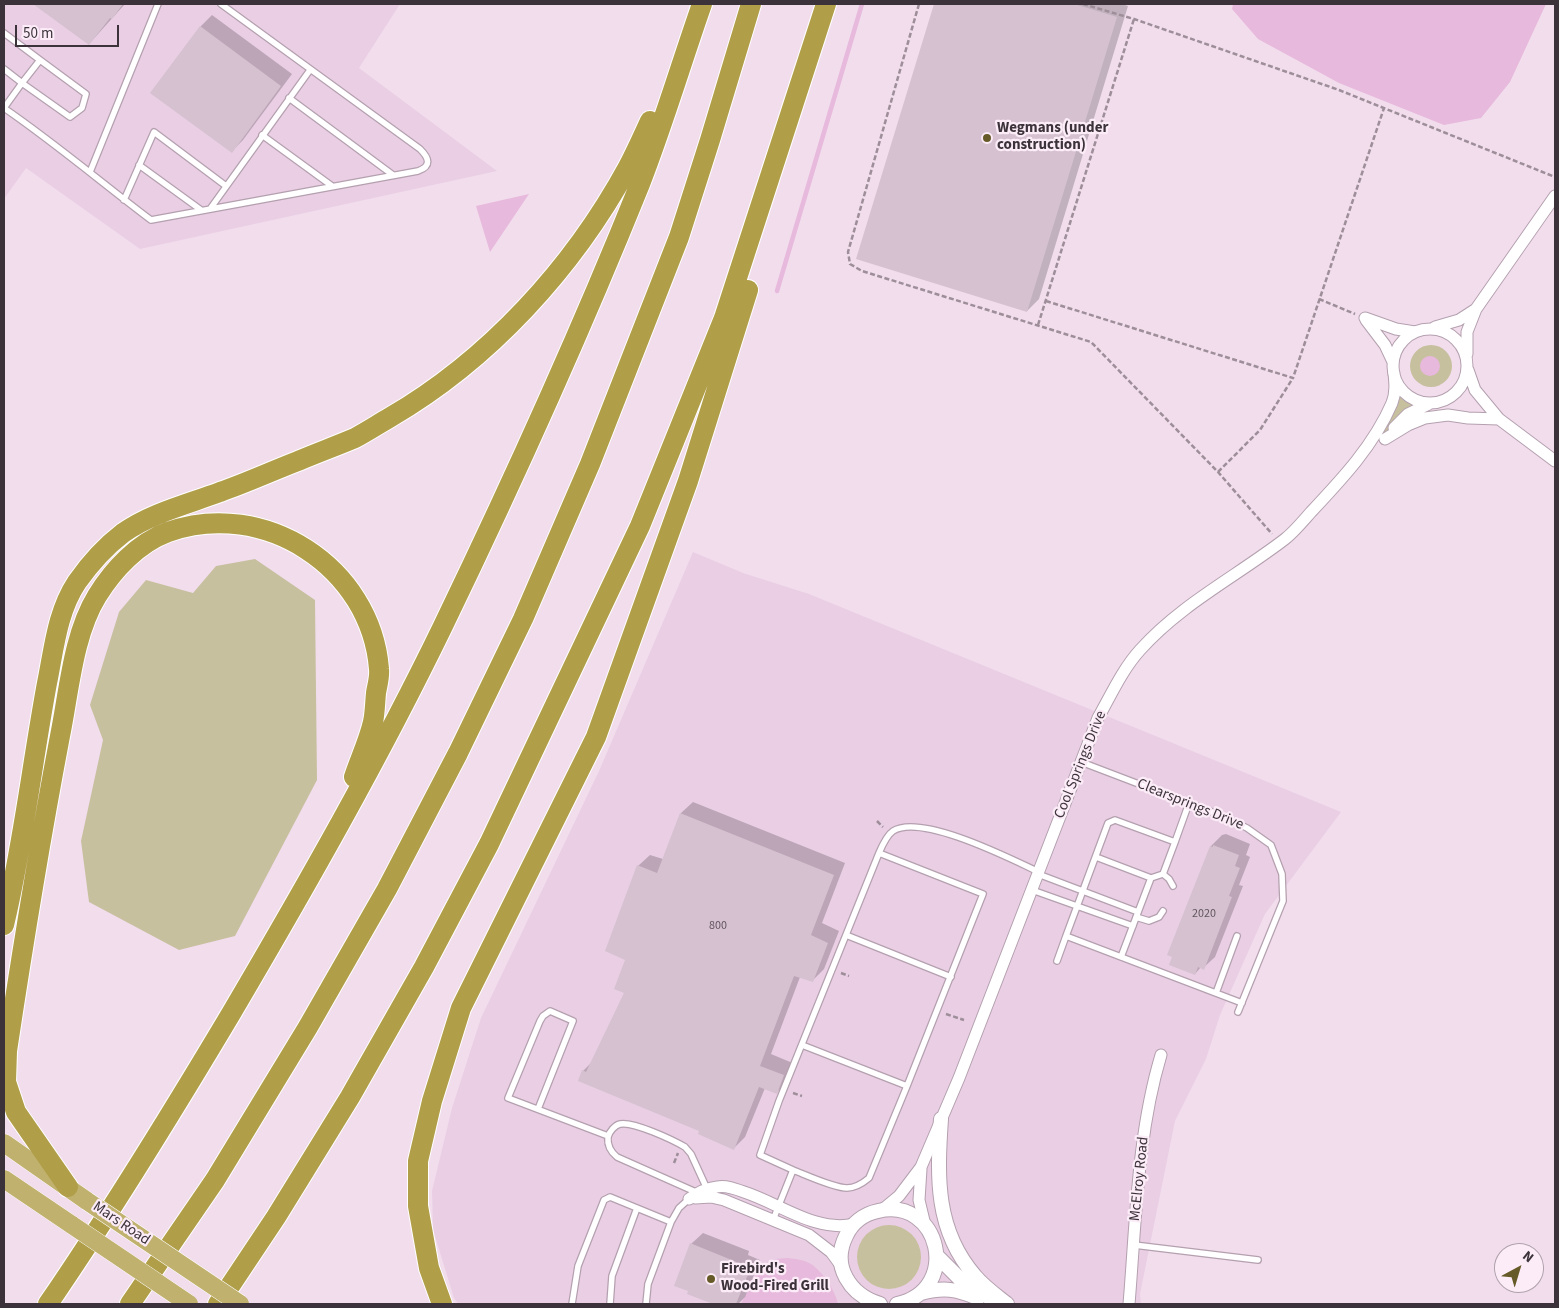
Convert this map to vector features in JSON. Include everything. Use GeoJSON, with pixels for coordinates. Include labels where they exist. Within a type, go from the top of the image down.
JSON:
{"type":"FeatureCollection","features":[{"type":"Feature","properties":{"kind":"highway"},"geometry":{"type":"LineString","coordinates":[[48,1304],[84,1251],[176,1105],[287,919],[383,744],[442,629],[571,348],[641,181],[702,4]]}},
{"type":"Feature","properties":{"kind":"highway"},"geometry":{"type":"LineString","coordinates":[[4,925],[14,884],[41,718],[59,625],[65,603],[77,583],[94,561],[122,534],[142,522],[169,510],[247,482],[356,437],[418,401],[493,341],[532,301],[572,253],[600,213],[629,165],[702,4]]}},
{"type":"Feature","properties":{"kind":"highway"},"geometry":{"type":"LineString","coordinates":[[130,1304],[215,1180],[308,1027],[387,889],[458,753],[523,619],[590,464],[678,237],[710,140],[751,4]]}},
{"type":"Feature","properties":{"kind":"highway"},"geometry":{"type":"LineString","coordinates":[[218,1304],[276,1217],[350,1097],[429,958],[489,844],[640,526],[724,318],[826,4]]}},
{"type":"Feature","properties":{"kind":"highway"},"geometry":{"type":"LineString","coordinates":[[442,1304],[429,1268],[418,1206],[418,1161],[432,1101],[461,1008],[596,737],[688,481],[772,214],[830,4]]}},
{"type":"Feature","properties":{"kind":"highway"},"geometry":{"type":"LineString","coordinates":[[68,1187],[16,1112],[6,1082],[8,1041],[36,863],[80,635],[96,598],[111,576],[125,560],[144,545],[166,533],[215,523],[238,524],[264,529],[290,539],[343,579],[372,634],[380,671],[372,724],[352,780],[287,919]]}},
{"type":"Feature","properties":{"kind":"highway","name":"Mars Road"},"geometry":{"type":"LineString","coordinates":[[4,1143],[240,1304]]}},
{"type":"Feature","properties":{"kind":"highway","name":"Mars Road"},"geometry":{"type":"LineString","coordinates":[[4,1179],[189,1304]]}},
{"type":"Feature","properties":{"kind":"highway"},"geometry":{"type":"LineString","coordinates":[[230,1304],[276,1217]]}},
{"type":"Feature","properties":{"kind":"street"},"geometry":{"type":"LineString","coordinates":[[1555,196],[1476,309],[1467,332],[1466,356],[1468,370],[1475,390],[1499,419],[1555,461]]}},
{"type":"Feature","properties":{"kind":"street"},"geometry":{"type":"LineString","coordinates":[[1393,367],[1396,352],[1400,344],[1407,337],[1415,332],[1459,320],[1476,309]]}},
{"type":"Feature","properties":{"kind":"street"},"geometry":{"type":"LineString","coordinates":[[1365,318],[1396,329],[1415,332]]}},
{"type":"Feature","properties":{"kind":"street"},"geometry":{"type":"LineString","coordinates":[[1365,318],[1385,345],[1398,385],[1406,394],[1417,401],[1429,404],[1446,401],[1459,391],[1465,381],[1468,370]]}},
{"type":"Feature","properties":{"kind":"street"},"geometry":{"type":"LineString","coordinates":[[1427,329],[1436,329],[1452,335],[1458,341],[1466,356]]}},
{"type":"Feature","properties":{"kind":"street","name":"Cool Springs Drive"},"geometry":{"type":"LineString","coordinates":[[882,1210],[899,1196],[921,1167],[959,1078],[1098,718],[1114,689],[1140,650],[1180,613],[1280,543],[1327,496],[1365,451],[1392,401],[1395,387],[1393,367]]}},
{"type":"Feature","properties":{"kind":"street","name":"Cool Springs Drive"},"geometry":{"type":"LineString","coordinates":[[1365,451],[1385,439],[1408,414],[1429,404]]}},
{"type":"Feature","properties":{"kind":"street"},"geometry":{"type":"LineString","coordinates":[[1385,439],[1408,425],[1425,418],[1448,415],[1499,419]]}},
{"type":"Feature","properties":{"kind":"street","name":"McElroy Road"},"geometry":{"type":"LineString","coordinates":[[1128,1304],[1148,1106],[1161,1055]]}},
{"type":"Feature","properties":{"kind":"street"},"geometry":{"type":"LineString","coordinates":[[941,1120],[938,1166],[939,1189],[947,1228],[966,1264],[976,1278],[1008,1304]]}},
{"type":"Feature","properties":{"kind":"street","name":"Cool Springs Drive"},"geometry":{"type":"LineString","coordinates":[[921,1167],[919,1200],[925,1225]]}},
{"type":"Feature","properties":{"kind":"street"},"geometry":{"type":"LineString","coordinates":[[698,1194],[719,1186],[735,1189],[819,1223],[846,1226],[854,1224],[867,1214],[882,1210],[905,1212],[912,1215],[925,1225],[933,1239],[937,1256],[933,1277],[921,1293],[911,1300],[898,1304]]}},
{"type":"Feature","properties":{"kind":"street"},"geometry":{"type":"LineString","coordinates":[[698,1194],[724,1200],[809,1235],[831,1252],[842,1268],[857,1298],[865,1298],[880,1304]]}},
{"type":"Feature","properties":{"kind":"street"},"geometry":{"type":"LineString","coordinates":[[842,1268],[843,1244],[854,1224]]}},
{"type":"Feature","properties":{"kind":"street"},"geometry":{"type":"LineString","coordinates":[[937,1256],[960,1279],[999,1304]]}},
{"type":"Feature","properties":{"kind":"street"},"geometry":{"type":"LineString","coordinates":[[921,1293],[941,1289],[956,1290],[989,1304]]}},
{"type":"Feature","properties":{"kind":"lane"},"geometry":{"type":"LineString","coordinates":[[90,172],[158,4]]}},
{"type":"Feature","properties":{"kind":"lane"},"geometry":{"type":"LineString","coordinates":[[40,60],[4,108],[79,163],[151,220],[393,175],[422,169],[428,164],[426,156],[420,149],[220,4]]}},
{"type":"Feature","properties":{"kind":"lane"},"geometry":{"type":"LineString","coordinates":[[4,33],[86,94],[82,108],[70,117],[4,69]]}},
{"type":"Feature","properties":{"kind":"lane"},"geometry":{"type":"LineString","coordinates":[[210,209],[310,70]]}},
{"type":"Feature","properties":{"kind":"lane"},"geometry":{"type":"LineString","coordinates":[[289,98],[393,175]]}},
{"type":"Feature","properties":{"kind":"lane"},"geometry":{"type":"LineString","coordinates":[[124,200],[154,132],[226,186]]}},
{"type":"Feature","properties":{"kind":"lane"},"geometry":{"type":"LineString","coordinates":[[262,135],[332,186]]}},
{"type":"Feature","properties":{"kind":"lane"},"geometry":{"type":"LineString","coordinates":[[139,166],[201,210]]}},
{"type":"Feature","properties":{"kind":"lane","name":"Clearsprings Drive"},"geometry":{"type":"LineString","coordinates":[[1081,762],[1220,815],[1247,828],[1271,846],[1282,874],[1283,901],[1238,1012]]}},
{"type":"Feature","properties":{"kind":"lane"},"geometry":{"type":"LineString","coordinates":[[1163,874],[1189,803]]}},
{"type":"Feature","properties":{"kind":"lane"},"geometry":{"type":"LineString","coordinates":[[1057,961],[1108,823],[1116,820],[1175,842]]}},
{"type":"Feature","properties":{"kind":"lane"},"geometry":{"type":"LineString","coordinates":[[879,853],[983,894],[908,1086],[869,1178],[860,1185],[847,1188],[829,1184],[760,1155],[879,853],[894,830],[910,826],[934,829],[962,839],[1137,914],[1149,921],[1159,917],[1163,911]]}},
{"type":"Feature","properties":{"kind":"lane"},"geometry":{"type":"LineString","coordinates":[[1096,857],[1151,878],[1163,874]]}},
{"type":"Feature","properties":{"kind":"lane"},"geometry":{"type":"LineString","coordinates":[[1163,874],[1169,879],[1172,886]]}},
{"type":"Feature","properties":{"kind":"lane"},"geometry":{"type":"LineString","coordinates":[[1121,957],[1151,878]]}},
{"type":"Feature","properties":{"kind":"lane"},"geometry":{"type":"LineString","coordinates":[[1032,890],[1133,926]]}},
{"type":"Feature","properties":{"kind":"lane"},"geometry":{"type":"LineString","coordinates":[[846,935],[951,977]]}},
{"type":"Feature","properties":{"kind":"lane"},"geometry":{"type":"LineString","coordinates":[[1066,936],[1242,1003]]}},
{"type":"Feature","properties":{"kind":"lane"},"geometry":{"type":"LineString","coordinates":[[1216,993],[1237,936]]}},
{"type":"Feature","properties":{"kind":"lane"},"geometry":{"type":"LineString","coordinates":[[538,1109],[573,1021],[550,1011],[540,1021],[508,1098],[608,1136]]}},
{"type":"Feature","properties":{"kind":"lane"},"geometry":{"type":"LineString","coordinates":[[802,1045],[908,1086]]}},
{"type":"Feature","properties":{"kind":"lane"},"geometry":{"type":"LineString","coordinates":[[619,1124],[630,1124],[681,1145],[691,1154],[698,1194],[617,1157],[609,1147],[608,1136],[613,1128],[619,1124]]}},
{"type":"Feature","properties":{"kind":"lane"},"geometry":{"type":"LineString","coordinates":[[773,1220],[793,1170]]}},
{"type":"Feature","properties":{"kind":"lane"},"geometry":{"type":"LineString","coordinates":[[646,1304],[648,1284],[671,1222],[679,1208],[698,1194]]}},
{"type":"Feature","properties":{"kind":"lane"},"geometry":{"type":"LineString","coordinates":[[572,1304],[578,1266],[604,1200],[610,1197],[671,1222]]}},
{"type":"Feature","properties":{"kind":"lane"},"geometry":{"type":"LineString","coordinates":[[610,1304],[612,1276],[638,1208]]}},
{"type":"Feature","properties":{"kind":"lane"},"geometry":{"type":"LineString","coordinates":[[1134,1245],[1258,1260]]}},
{"type":"Feature","properties":{"kind":"path"},"geometry":{"type":"LineString","coordinates":[[919,4],[848,252],[850,264],[862,271],[1091,342],[1218,472],[1280,543]]}},
{"type":"Feature","properties":{"kind":"path"},"geometry":{"type":"LineString","coordinates":[[1083,4],[1134,19],[1339,90],[1555,177]]}},
{"type":"Feature","properties":{"kind":"path"},"geometry":{"type":"LineString","coordinates":[[1038,325],[1134,19]]}},
{"type":"Feature","properties":{"kind":"path"},"geometry":{"type":"LineString","coordinates":[[1218,472],[1260,430],[1293,378],[1384,108]]}},
{"type":"Feature","properties":{"kind":"path"},"geometry":{"type":"LineString","coordinates":[[1319,299],[1365,318]]}},
{"type":"Feature","properties":{"kind":"path"},"geometry":{"type":"LineString","coordinates":[[1046,300],[1293,378]]}},
{"type":"Feature","properties":{"kind":"path"},"geometry":{"type":"LineString","coordinates":[[841,973],[849,976]]}},
{"type":"Feature","properties":{"kind":"path"},"geometry":{"type":"LineString","coordinates":[[946,1014],[964,1020]]}},
{"type":"Feature","properties":{"kind":"path"},"geometry":{"type":"LineString","coordinates":[[793,1093],[802,1096]]}},
{"type":"Feature","properties":{"kind":"path"},"geometry":{"type":"LineString","coordinates":[[674,1163],[679,1149]]}},
{"type":"Feature","properties":{"kind":"shaded area"},"geometry":{"type":"Polygon","coordinates":[[[4,4],[400,4],[359,68],[497,171],[140,249],[26,168],[4,199],[4,4]]]}},
{"type":"Feature","properties":{"kind":"shaded area"},"geometry":{"type":"Polygon","coordinates":[[[1233,4],[1546,4],[1510,82],[1481,118],[1444,125],[1339,83],[1258,39],[1232,9],[1233,4]]]}},
{"type":"Feature","properties":{"kind":"shaded area"},"geometry":{"type":"Polygon","coordinates":[[[529,194],[490,252],[476,206],[529,194]]]}},
{"type":"Feature","properties":{"kind":"shaded area"},"geometry":{"type":"Polygon","coordinates":[[[1435,345],[1443,348],[1449,354],[1452,366],[1449,378],[1443,384],[1427,387],[1419,384],[1413,378],[1410,362],[1413,354],[1419,348],[1435,345]]]}},
{"type":"Feature","properties":{"kind":"shaded area"},"geometry":{"type":"Polygon","coordinates":[[[1430,356],[1437,359],[1440,366],[1437,373],[1430,376],[1423,373],[1420,366],[1423,359],[1430,356]]]}},
{"type":"Feature","properties":{"kind":"shaded area"},"geometry":{"type":"Polygon","coordinates":[[[1398,393],[1400,397],[1414,406],[1397,420],[1383,436],[1375,441],[1398,393]]]}},
{"type":"Feature","properties":{"kind":"shaded area"},"geometry":{"type":"Polygon","coordinates":[[[693,552],[743,573],[809,594],[1341,812],[1265,914],[1220,1015],[1206,1059],[1175,1121],[1140,1294],[1141,1304],[458,1304],[454,1298],[433,1230],[432,1191],[452,1108],[481,1018],[599,771],[693,552]]]}},
{"type":"Feature","properties":{"kind":"shaded area"},"geometry":{"type":"Polygon","coordinates":[[[255,559],[315,600],[317,780],[235,936],[179,950],[89,902],[81,841],[103,740],[90,705],[119,612],[146,580],[193,593],[216,566],[255,559]]]}},
{"type":"Feature","properties":{"kind":"shaded area"},"geometry":{"type":"Polygon","coordinates":[[[883,1225],[895,1225],[912,1234],[919,1245],[921,1257],[919,1269],[912,1280],[895,1289],[883,1289],[871,1284],[862,1275],[857,1263],[857,1251],[862,1239],[871,1230],[883,1225]]]}},
{"type":"Feature","properties":{"kind":"shaded area"},"geometry":{"type":"Polygon","coordinates":[[[788,1258],[806,1262],[815,1267],[831,1287],[838,1304],[741,1304],[758,1271],[775,1259],[788,1258]]]}},
{"type":"Feature","properties":{"kind":"building"},"geometry":{"type":"Polygon","coordinates":[[[33,4],[123,4],[89,45],[33,4]]]}},
{"type":"Feature","properties":{"kind":"building","name":"Wegmans (under construction)"},"geometry":{"type":"Polygon","coordinates":[[[934,4],[1074,4],[1117,17],[1027,312],[856,259],[934,4]]]}},
{"type":"Feature","properties":{"kind":"building"},"geometry":{"type":"Polygon","coordinates":[[[200,26],[281,86],[232,153],[150,93],[200,26]]]}},
{"type":"Feature","properties":{"kind":"building"},"geometry":{"type":"Polygon","coordinates":[[[680,813],[834,875],[811,935],[828,943],[813,982],[794,976],[760,1066],[784,1075],[777,1094],[759,1087],[734,1150],[698,1134],[699,1131],[578,1081],[582,1070],[586,1072],[624,993],[614,989],[625,960],[605,951],[637,865],[657,873],[680,813]]]}},
{"type":"Feature","properties":{"kind":"building"},"geometry":{"type":"Polygon","coordinates":[[[1213,845],[1239,855],[1235,866],[1240,868],[1229,896],[1232,897],[1204,970],[1198,967],[1195,975],[1169,965],[1172,957],[1167,955],[1210,846],[1213,847],[1213,845]]]}},
{"type":"Feature","properties":{"kind":"building","name":"Firebird's Wood-Fired Grill"},"geometry":{"type":"Polygon","coordinates":[[[690,1243],[739,1263],[737,1267],[749,1272],[736,1304],[713,1304],[687,1294],[688,1291],[674,1286],[690,1243]]]}},
{"type":"Feature","properties":{"kind":"waterway"},"geometry":{"type":"LineString","coordinates":[[777,291],[862,4]]}},
{"type":"Feature","properties":{"kind":"place","name":"Wegmans (under construction)"},"geometry":{"type":"Point","coordinates":[987,138]}},
{"type":"Feature","properties":{"kind":"place","name":"Firebird's Wood-Fired Grill"},"geometry":{"type":"Point","coordinates":[711,1279]}}]}
